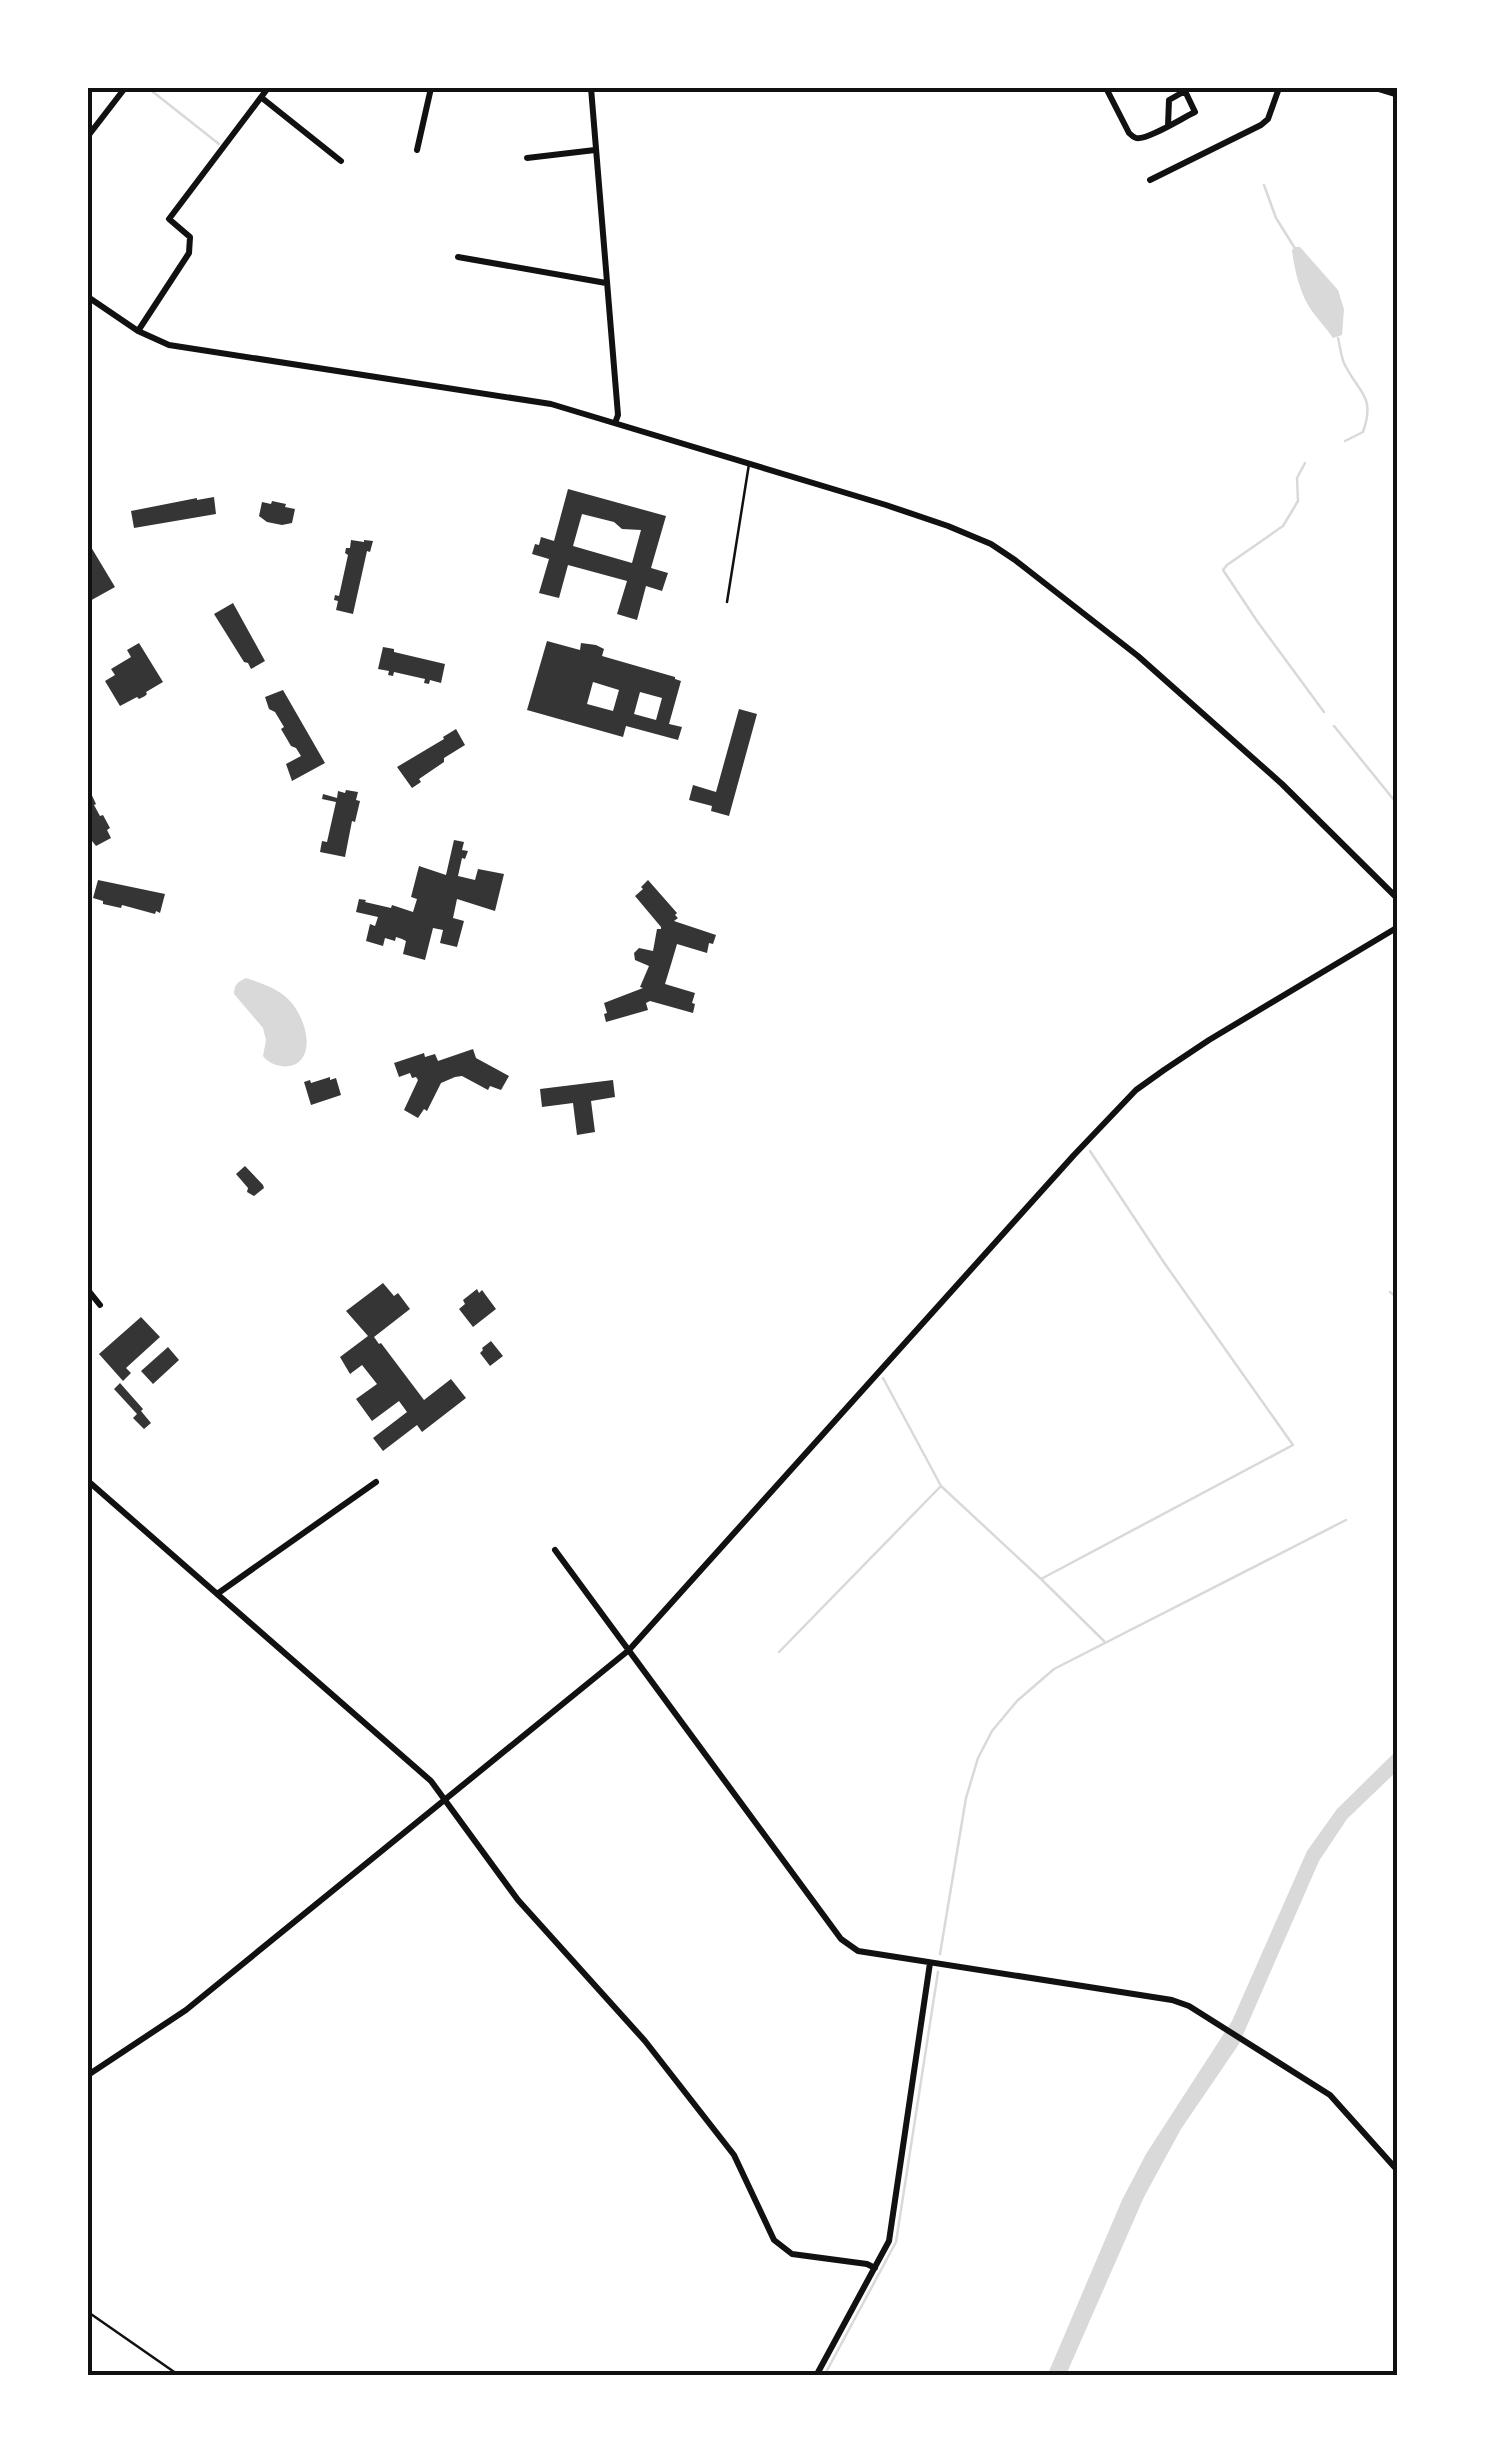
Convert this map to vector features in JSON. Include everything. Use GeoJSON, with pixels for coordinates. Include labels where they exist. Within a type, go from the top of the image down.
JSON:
{"type":"FeatureCollection","features":[{"type":"Feature","properties":{"kind":"street"},"geometry":{"type":"LineString","coordinates":[[88,136],[125,88]]}},
{"type":"Feature","properties":{"kind":"street"},"geometry":{"type":"LineString","coordinates":[[138,331],[189,253],[190,237],[169,218],[268,88]]}},
{"type":"Feature","properties":{"kind":"street"},"geometry":{"type":"LineString","coordinates":[[418,150],[431,88]]}},
{"type":"Feature","properties":{"kind":"street"},"geometry":{"type":"LineString","coordinates":[[590,88],[618,415],[615,423]]}},
{"type":"Feature","properties":{"kind":"street"},"geometry":{"type":"LineString","coordinates":[[1106,88],[1129,133],[1142,139],[1168,126],[1195,112],[1185,91],[1169,100],[1168,126]]}},
{"type":"Feature","properties":{"kind":"street"},"geometry":{"type":"LineString","coordinates":[[1150,180],[1261,125],[1268,119],[1279,88]]}},
{"type":"Feature","properties":{"kind":"street"},"geometry":{"type":"LineString","coordinates":[[1375,88],[1398,95]]}},
{"type":"Feature","properties":{"kind":"street"},"geometry":{"type":"LineString","coordinates":[[262,98],[341,161]]}},
{"type":"Feature","properties":{"kind":"street"},"geometry":{"type":"LineString","coordinates":[[527,158],[595,150]]}},
{"type":"Feature","properties":{"kind":"street"},"geometry":{"type":"LineString","coordinates":[[458,257],[606,283]]}},
{"type":"Feature","properties":{"kind":"street"},"geometry":{"type":"LineString","coordinates":[[88,297],[138,331],[168,345],[551,404],[948,526],[990,544],[1138,656],[1282,784],[1398,899]]}},
{"type":"Feature","properties":{"kind":"street"},"geometry":{"type":"LineString","coordinates":[[88,2074],[186,2010],[629,1650],[1136,1090],[1209,1040],[1398,927]]}},
{"type":"Feature","properties":{"kind":"street"},"geometry":{"type":"LineString","coordinates":[[88,1290],[100,1305]]}},
{"type":"Feature","properties":{"kind":"street"},"geometry":{"type":"LineString","coordinates":[[88,1482],[431,1781],[518,1900],[645,2040],[734,2155],[774,2240],[792,2254],[875,2268]]}},
{"type":"Feature","properties":{"kind":"street"},"geometry":{"type":"LineString","coordinates":[[217,1594],[376,1482]]}},
{"type":"Feature","properties":{"kind":"street"},"geometry":{"type":"LineString","coordinates":[[555,1550],[841,1938],[858,1952],[1172,2000],[1190,2006],[1330,2095],[1398,2171]]}},
{"type":"Feature","properties":{"kind":"street"},"geometry":{"type":"LineString","coordinates":[[816,2376],[889,2242],[930,1963]]}},
{"type":"Feature","properties":{"kind":"lane"},"geometry":{"type":"LineString","coordinates":[[727,602],[750,463]]}},
{"type":"Feature","properties":{"kind":"path"},"geometry":{"type":"LineString","coordinates":[[88,2312],[180,2376]]}},
{"type":"Feature","properties":{"kind":"shaded area"},"geometry":{"type":"Polygon","coordinates":[[[1300,247],[1338,290],[1344,309],[1342,335],[1333,338],[1308,305],[1296,271],[1292,250],[1300,247]]]}},
{"type":"Feature","properties":{"kind":"shaded area"},"geometry":{"type":"Polygon","coordinates":[[[246,978],[279,992],[297,1011],[307,1043],[303,1057],[294,1065],[277,1065],[263,1056],[263,1028],[234,994],[237,984],[246,978]]]}},
{"type":"Feature","properties":{"kind":"shaded area"},"geometry":{"type":"Polygon","coordinates":[[[1397,1750],[1397,1771],[1347,1819],[1319,1861],[1239,2044],[1181,2129],[1144,2197],[1066,2375],[1047,2376],[1122,2200],[1146,2154],[1232,2021],[1307,1851],[1337,1809],[1397,1750]]]}},
{"type":"Feature","properties":{"kind":"building"},"geometry":{"type":"Polygon","coordinates":[[[568,489],[666,516],[651,568],[668,573],[662,591],[646,586],[637,620],[617,614],[627,581],[568,565],[559,598],[539,593],[549,559],[532,554],[541,537],[554,541],[568,489]],[[582,514],[573,546],[632,563],[641,530],[622,529],[614,522],[582,514]]]}},
{"type":"Feature","properties":{"kind":"building"},"geometry":{"type":"Polygon","coordinates":[[[214,497],[216,514],[134,528],[131,511],[214,497]]]}},
{"type":"Feature","properties":{"kind":"building"},"geometry":{"type":"Polygon","coordinates":[[[272,501],[295,509],[292,523],[267,522],[259,516],[262,502],[272,501]]]}},
{"type":"Feature","properties":{"kind":"building"},"geometry":{"type":"Polygon","coordinates":[[[351,540],[373,541],[370,552],[367,551],[353,614],[336,610],[338,601],[334,600],[335,595],[339,596],[346,548],[350,548],[351,540]]]}},
{"type":"Feature","properties":{"kind":"building"},"geometry":{"type":"Polygon","coordinates":[[[91,547],[115,587],[88,602],[88,549],[91,547]]]}},
{"type":"Feature","properties":{"kind":"building"},"geometry":{"type":"Polygon","coordinates":[[[233,603],[265,661],[251,669],[214,614],[233,603]]]}},
{"type":"Feature","properties":{"kind":"building"},"geometry":{"type":"Polygon","coordinates":[[[547,641],[580,650],[581,643],[596,645],[604,649],[602,656],[681,681],[669,724],[682,727],[678,740],[626,726],[623,737],[527,710],[547,641]],[[593,682],[587,704],[613,711],[619,690],[593,682]],[[640,692],[634,714],[656,720],[662,698],[640,692]]]}},
{"type":"Feature","properties":{"kind":"building"},"geometry":{"type":"Polygon","coordinates":[[[139,643],[163,682],[145,696],[120,706],[105,681],[115,675],[111,669],[131,657],[127,650],[139,643]]]}},
{"type":"Feature","properties":{"kind":"building"},"geometry":{"type":"Polygon","coordinates":[[[383,647],[445,664],[441,683],[424,683],[425,679],[394,672],[393,676],[388,675],[389,671],[378,669],[383,647]]]}},
{"type":"Feature","properties":{"kind":"building"},"geometry":{"type":"Polygon","coordinates":[[[283,690],[325,763],[292,781],[286,764],[301,756],[291,746],[265,697],[283,690]]]}},
{"type":"Feature","properties":{"kind":"building"},"geometry":{"type":"Polygon","coordinates":[[[739,709],[757,714],[729,816],[689,800],[693,785],[716,792],[739,709]]]}},
{"type":"Feature","properties":{"kind":"building"},"geometry":{"type":"Polygon","coordinates":[[[456,729],[465,745],[444,758],[412,788],[397,767],[456,729]]]}},
{"type":"Feature","properties":{"kind":"building"},"geometry":{"type":"Polygon","coordinates":[[[88,787],[94,805],[110,828],[107,830],[111,838],[96,846],[88,836],[88,787]]]}},
{"type":"Feature","properties":{"kind":"building"},"geometry":{"type":"Polygon","coordinates":[[[338,791],[358,792],[356,800],[360,801],[345,857],[320,852],[322,841],[327,842],[336,802],[322,799],[323,794],[337,798],[338,791]]]}},
{"type":"Feature","properties":{"kind":"building"},"geometry":{"type":"Polygon","coordinates":[[[454,840],[464,842],[462,850],[468,851],[458,876],[475,880],[478,869],[504,874],[495,911],[457,899],[453,918],[464,921],[457,947],[440,943],[443,930],[433,928],[425,960],[403,954],[406,941],[396,937],[395,941],[385,938],[383,946],[366,941],[370,924],[375,926],[378,917],[356,912],[359,899],[413,912],[417,899],[411,897],[419,866],[446,875],[454,840]]]}},
{"type":"Feature","properties":{"kind":"building"},"geometry":{"type":"Polygon","coordinates":[[[98,880],[165,894],[160,913],[103,904],[93,898],[98,880]]]}},
{"type":"Feature","properties":{"kind":"building"},"geometry":{"type":"Polygon","coordinates":[[[648,880],[677,913],[674,921],[716,935],[707,953],[677,944],[665,984],[695,993],[693,1013],[650,1001],[646,1003],[648,1010],[606,1022],[604,1003],[643,988],[640,987],[649,966],[635,960],[634,953],[639,948],[653,951],[657,929],[661,929],[635,896],[648,880]]]}},
{"type":"Feature","properties":{"kind":"building"},"geometry":{"type":"Polygon","coordinates":[[[473,1049],[476,1058],[509,1076],[501,1090],[490,1086],[488,1090],[462,1076],[455,1077],[441,1083],[427,1111],[424,1109],[418,1118],[404,1110],[418,1080],[410,1073],[399,1077],[394,1063],[424,1053],[425,1057],[435,1054],[438,1061],[473,1049]]]}},
{"type":"Feature","properties":{"kind":"building"},"geometry":{"type":"Polygon","coordinates":[[[336,1078],[341,1095],[311,1105],[304,1082],[336,1078]]]}},
{"type":"Feature","properties":{"kind":"building"},"geometry":{"type":"Polygon","coordinates":[[[613,1080],[615,1097],[591,1101],[595,1132],[577,1135],[573,1103],[542,1107],[540,1089],[613,1080]]]}},
{"type":"Feature","properties":{"kind":"building"},"geometry":{"type":"Polygon","coordinates":[[[245,1166],[264,1188],[254,1196],[236,1174],[245,1166]]]}},
{"type":"Feature","properties":{"kind":"building"},"geometry":{"type":"Polygon","coordinates":[[[383,1283],[394,1296],[398,1293],[410,1309],[374,1337],[379,1344],[424,1400],[451,1379],[466,1398],[422,1432],[417,1425],[383,1451],[373,1438],[407,1412],[399,1401],[372,1421],[356,1399],[377,1384],[362,1365],[350,1374],[340,1357],[368,1336],[346,1311],[383,1283]]]}},
{"type":"Feature","properties":{"kind":"building"},"geometry":{"type":"Polygon","coordinates":[[[477,1289],[496,1309],[473,1327],[459,1309],[465,1304],[463,1300],[477,1289]]]}},
{"type":"Feature","properties":{"kind":"building"},"geometry":{"type":"Polygon","coordinates":[[[141,1317],[160,1337],[126,1368],[131,1373],[123,1381],[99,1354],[141,1317]]]}},
{"type":"Feature","properties":{"kind":"building"},"geometry":{"type":"Polygon","coordinates":[[[491,1341],[503,1356],[490,1366],[480,1353],[491,1341]]]}},
{"type":"Feature","properties":{"kind":"building"},"geometry":{"type":"Polygon","coordinates":[[[168,1347],[179,1360],[153,1384],[141,1371],[168,1347]]]}},
{"type":"Feature","properties":{"kind":"building"},"geometry":{"type":"Polygon","coordinates":[[[120,1383],[151,1423],[144,1429],[133,1418],[137,1414],[114,1389],[120,1383]]]}},
{"type":"Feature","properties":{"kind":"waterway"},"geometry":{"type":"LineString","coordinates":[[148,88],[219,144]]}},
{"type":"Feature","properties":{"kind":"waterway"},"geometry":{"type":"LineString","coordinates":[[1264,185],[1276,218],[1296,250]]}},
{"type":"Feature","properties":{"kind":"waterway"},"geometry":{"type":"LineString","coordinates":[[1338,338],[1344,363],[1364,395],[1367,410],[1363,432],[1345,441]]}},
{"type":"Feature","properties":{"kind":"waterway"},"geometry":{"type":"LineString","coordinates":[[1305,463],[1297,478],[1298,501],[1283,526],[1223,570],[1324,712]]}},
{"type":"Feature","properties":{"kind":"waterway"},"geometry":{"type":"LineString","coordinates":[[1334,726],[1398,805]]}},
{"type":"Feature","properties":{"kind":"waterway"},"geometry":{"type":"LineString","coordinates":[[883,1378],[941,1486],[1041,1579],[1293,1445],[1090,1151]]}},
{"type":"Feature","properties":{"kind":"waterway"},"geometry":{"type":"LineString","coordinates":[[1390,1292],[1398,1298]]}},
{"type":"Feature","properties":{"kind":"waterway"},"geometry":{"type":"LineString","coordinates":[[779,1652],[940,1487]]}},
{"type":"Feature","properties":{"kind":"waterway"},"geometry":{"type":"LineString","coordinates":[[940,1954],[966,1798],[978,1758],[992,1731],[1017,1701],[1054,1669],[1346,1520]]}},
{"type":"Feature","properties":{"kind":"waterway"},"geometry":{"type":"LineString","coordinates":[[1042,1580],[1104,1641]]}},
{"type":"Feature","properties":{"kind":"waterway"},"geometry":{"type":"LineString","coordinates":[[824,2376],[896,2242],[938,1972]]}}]}
